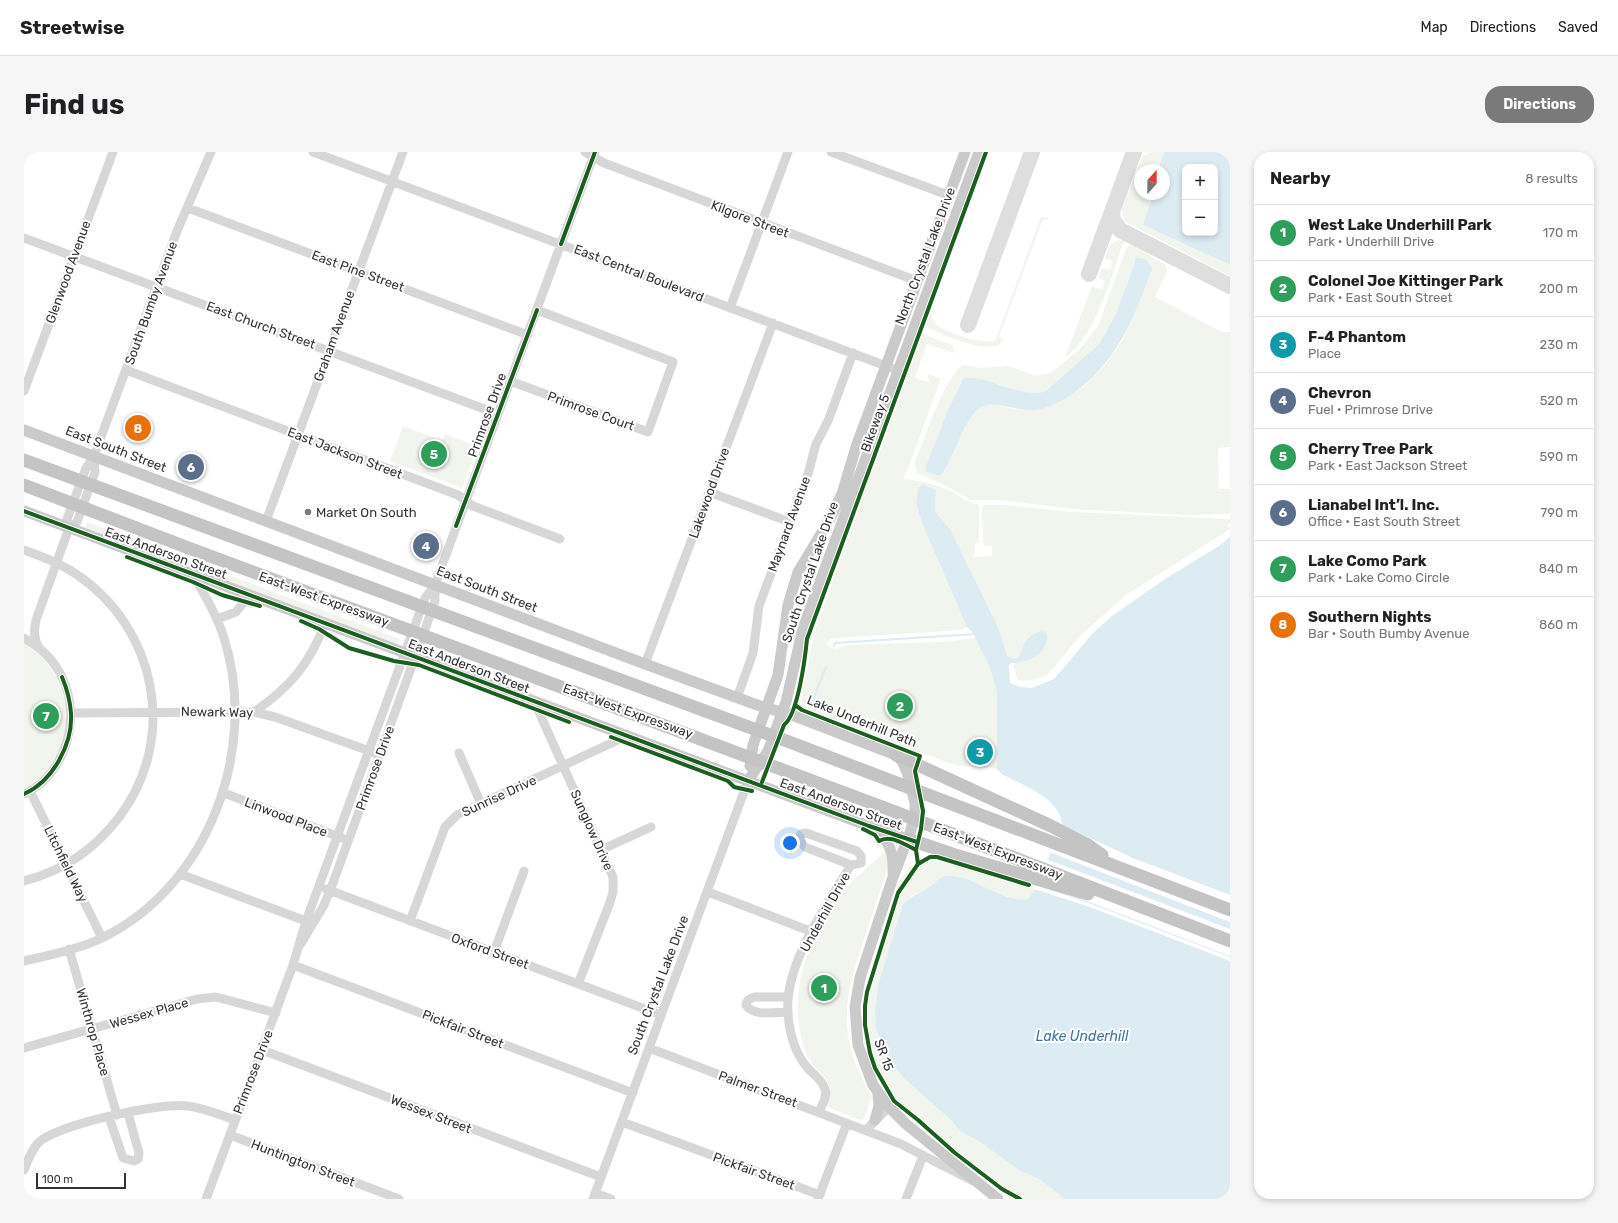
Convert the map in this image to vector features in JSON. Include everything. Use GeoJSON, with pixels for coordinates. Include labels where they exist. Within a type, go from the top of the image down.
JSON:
{"type":"FeatureCollection","features":[{"type":"Feature","properties":{"kind":"highway","name":"East-West Expressway"},"geometry":{"type":"LineString","coordinates":[[24,460],[792,743],[1045,840],[1118,866],[1230,910]]}},
{"type":"Feature","properties":{"kind":"highway","name":"East-West Expressway"},"geometry":{"type":"LineString","coordinates":[[24,484],[102,515],[894,811],[930,825],[1034,872]]}},
{"type":"Feature","properties":{"kind":"highway"},"geometry":{"type":"LineString","coordinates":[[896,755],[958,782],[1051,826],[1088,845],[1118,866]]}},
{"type":"Feature","properties":{"kind":"highway"},"geometry":{"type":"LineString","coordinates":[[908,839],[955,855],[1034,872],[1160,914],[1230,941]]}},
{"type":"Feature","properties":{"kind":"main road","name":"North Crystal Lake Drive"},"geometry":{"type":"LineString","coordinates":[[886,366],[965,152]]}},
{"type":"Feature","properties":{"kind":"main road","name":"North Crystal Lake Drive"},"geometry":{"type":"LineString","coordinates":[[897,370],[979,152]]}},
{"type":"Feature","properties":{"kind":"main road","name":"South Crystal Lake Drive"},"geometry":{"type":"LineString","coordinates":[[748,780],[753,745],[778,675],[788,605],[798,572],[830,519],[842,494],[856,447],[886,366]]}},
{"type":"Feature","properties":{"kind":"main road","name":"South Crystal Lake Drive"},"geometry":{"type":"LineString","coordinates":[[748,780],[768,751],[792,685],[803,628],[897,370]]}},
{"type":"Feature","properties":{"kind":"main road","name":"East South Street"},"geometry":{"type":"LineString","coordinates":[[24,430],[645,664],[737,698],[782,712],[896,755]]}},
{"type":"Feature","properties":{"kind":"main road","name":"East Anderson Street"},"geometry":{"type":"LineString","coordinates":[[24,511],[869,826],[908,839]]}},
{"type":"Feature","properties":{"kind":"main road","name":"SR 15"},"geometry":{"type":"LineString","coordinates":[[896,755],[904,764],[915,803],[913,821],[862,973],[855,1007],[858,1045],[864,1064],[878,1094],[889,1107],[906,1124],[998,1199]]}},
{"type":"Feature","properties":{"kind":"main road","name":"SR 15"},"geometry":{"type":"LineString","coordinates":[[869,826],[881,834],[887,842],[893,864],[892,880]]}},
{"type":"Feature","properties":{"kind":"main road"},"geometry":{"type":"LineString","coordinates":[[876,1120],[879,1106],[878,1094]]}},
{"type":"Feature","properties":{"kind":"street","name":"Glenwood Avenue"},"geometry":{"type":"LineString","coordinates":[[24,391],[113,152]]}},
{"type":"Feature","properties":{"kind":"street","name":"South Bumby Avenue"},"geometry":{"type":"LineString","coordinates":[[40,649],[34,634],[36,620],[69,528],[77,522],[95,472],[94,456],[177,231],[211,152]]}},
{"type":"Feature","properties":{"kind":"street","name":"East Central Boulevard"},"geometry":{"type":"LineString","coordinates":[[313,152],[897,370]]}},
{"type":"Feature","properties":{"kind":"street","name":"Graham Avenue"},"geometry":{"type":"LineString","coordinates":[[266,521],[328,350],[403,152]]}},
{"type":"Feature","properties":{"kind":"street","name":"Kilgore Street"},"geometry":{"type":"LineString","coordinates":[[585,152],[594,155],[604,163],[917,281]]}},
{"type":"Feature","properties":{"kind":"street"},"geometry":{"type":"LineString","coordinates":[[730,308],[788,152]]}},
{"type":"Feature","properties":{"kind":"street"},"geometry":{"type":"LineString","coordinates":[[831,152],[948,195]]}},
{"type":"Feature","properties":{"kind":"street","name":"Primrose Drive"},"geometry":{"type":"LineString","coordinates":[[300,945],[323,907],[330,891],[380,755],[410,655],[425,598],[435,585],[594,155]]}},
{"type":"Feature","properties":{"kind":"street","name":"East Pine Street"},"geometry":{"type":"LineString","coordinates":[[188,208],[528,335]]}},
{"type":"Feature","properties":{"kind":"street","name":"East Church Street"},"geometry":{"type":"LineString","coordinates":[[24,238],[157,286],[498,414]]}},
{"type":"Feature","properties":{"kind":"street","name":"Primrose Court"},"geometry":{"type":"LineString","coordinates":[[510,381],[648,432],[673,362],[537,310]]}},
{"type":"Feature","properties":{"kind":"street","name":"Lakewood Drive"},"geometry":{"type":"LineString","coordinates":[[645,664],[773,323]]}},
{"type":"Feature","properties":{"kind":"street","name":"Maynard Avenue"},"geometry":{"type":"LineString","coordinates":[[737,698],[753,653],[759,606],[808,474],[818,439],[828,421],[853,353]]}},
{"type":"Feature","properties":{"kind":"street","name":"East Jackson Street"},"geometry":{"type":"LineString","coordinates":[[126,370],[458,495],[473,506],[560,539]]}},
{"type":"Feature","properties":{"kind":"street"},"geometry":{"type":"LineString","coordinates":[[709,492],[790,522]]}},
{"type":"Feature","properties":{"kind":"street"},"geometry":{"type":"LineString","coordinates":[[24,550],[57,562],[78,575],[98,592],[128,626],[144,657],[149,676],[154,712],[148,758],[136,790],[111,828],[93,846],[66,864],[45,874],[24,881]]}},
{"type":"Feature","properties":{"kind":"street"},"geometry":{"type":"LineString","coordinates":[[24,961],[69,949],[102,938],[141,914],[180,874],[210,828],[224,793],[233,747],[237,711],[230,662],[217,619],[192,573]]}},
{"type":"Feature","properties":{"kind":"street"},"geometry":{"type":"LineString","coordinates":[[217,619],[236,612],[250,595]]}},
{"type":"Feature","properties":{"kind":"street","name":"South Bumby Avenue"},"geometry":{"type":"LineString","coordinates":[[24,634],[30,629],[36,620]]}},
{"type":"Feature","properties":{"kind":"street"},"geometry":{"type":"LineString","coordinates":[[254,712],[274,698],[304,667],[316,645],[325,623]]}},
{"type":"Feature","properties":{"kind":"street"},"geometry":{"type":"LineString","coordinates":[[24,638],[40,649],[53,662],[62,677],[69,695],[71,713],[68,738],[61,758],[46,778],[27,792]]}},
{"type":"Feature","properties":{"kind":"street","name":"Primrose Drive"},"geometry":{"type":"LineString","coordinates":[[206,1199],[294,965],[306,921],[337,837],[370,751],[410,655]]}},
{"type":"Feature","properties":{"kind":"street","name":"Sunglow Drive"},"geometry":{"type":"LineString","coordinates":[[534,701],[613,877],[609,905],[578,984]]}},
{"type":"Feature","properties":{"kind":"street","name":"Newark Way"},"geometry":{"type":"LineString","coordinates":[[71,713],[254,712],[275,717],[380,755]]}},
{"type":"Feature","properties":{"kind":"street","name":"Sunrise Drive"},"geometry":{"type":"LineString","coordinates":[[410,921],[445,827],[457,815],[618,740],[624,735]]}},
{"type":"Feature","properties":{"kind":"street"},"geometry":{"type":"LineString","coordinates":[[459,753],[481,804]]}},
{"type":"Feature","properties":{"kind":"street","name":"South Crystal Lake Drive"},"geometry":{"type":"LineString","coordinates":[[594,1196],[708,892],[748,780]]}},
{"type":"Feature","properties":{"kind":"street","name":"Litchfield Way"},"geometry":{"type":"LineString","coordinates":[[27,792],[66,864],[102,938]]}},
{"type":"Feature","properties":{"kind":"street","name":"Linwood Place"},"geometry":{"type":"LineString","coordinates":[[224,793],[348,841]]}},
{"type":"Feature","properties":{"kind":"street"},"geometry":{"type":"LineString","coordinates":[[601,850],[651,827]]}},
{"type":"Feature","properties":{"kind":"street","name":"Underhill Drive"},"geometry":{"type":"LineString","coordinates":[[819,1112],[826,1096],[826,1090],[822,1082],[805,1066],[793,1043],[788,1012],[788,997],[797,962],[810,931],[851,865],[861,863],[861,856],[857,851],[812,834],[801,834],[799,840],[805,848],[851,865]]}},
{"type":"Feature","properties":{"kind":"street"},"geometry":{"type":"LineString","coordinates":[[494,952],[524,871]]}},
{"type":"Feature","properties":{"kind":"street"},"geometry":{"type":"LineString","coordinates":[[180,874],[306,921]]}},
{"type":"Feature","properties":{"kind":"street","name":"Oxford Street"},"geometry":{"type":"LineString","coordinates":[[319,887],[662,1015]]}},
{"type":"Feature","properties":{"kind":"street"},"geometry":{"type":"LineString","coordinates":[[708,892],[810,931]]}},
{"type":"Feature","properties":{"kind":"street","name":"Winthrop Place"},"geometry":{"type":"LineString","coordinates":[[69,949],[92,1030],[124,1158],[134,1161],[138,1159],[137,1147],[128,1113]]}},
{"type":"Feature","properties":{"kind":"street","name":"Pickfair Street"},"geometry":{"type":"LineString","coordinates":[[294,965],[632,1093]]}},
{"type":"Feature","properties":{"kind":"street","name":"Wessex Place"},"geometry":{"type":"LineString","coordinates":[[24,1048],[92,1030],[197,999],[216,997],[276,1012]]}},
{"type":"Feature","properties":{"kind":"street"},"geometry":{"type":"LineString","coordinates":[[788,997],[754,997],[748,1000],[746,1005],[750,1011],[756,1013],[788,1012]]}},
{"type":"Feature","properties":{"kind":"street","name":"Palmer Street"},"geometry":{"type":"LineString","coordinates":[[649,1048],[866,1130],[911,1149],[980,1185]]}},
{"type":"Feature","properties":{"kind":"street","name":"Wessex Street"},"geometry":{"type":"LineString","coordinates":[[262,1050],[601,1177]]}},
{"type":"Feature","properties":{"kind":"street"},"geometry":{"type":"LineString","coordinates":[[24,1170],[38,1143],[49,1136],[77,1125],[113,1116],[169,1105],[188,1106],[235,1120]]}},
{"type":"Feature","properties":{"kind":"street"},"geometry":{"type":"LineString","coordinates":[[866,1130],[889,1107]]}},
{"type":"Feature","properties":{"kind":"street","name":"Pickfair Street"},"geometry":{"type":"LineString","coordinates":[[622,1122],[819,1197]]}},
{"type":"Feature","properties":{"kind":"street"},"geometry":{"type":"LineString","coordinates":[[819,1197],[847,1123]]}},
{"type":"Feature","properties":{"kind":"street","name":"Huntington Street"},"geometry":{"type":"LineString","coordinates":[[230,1135],[400,1199]]}},
{"type":"Feature","properties":{"kind":"street"},"geometry":{"type":"LineString","coordinates":[[906,1199],[922,1156]]}},
{"type":"Feature","properties":{"kind":"street"},"geometry":{"type":"LineString","coordinates":[[594,1196],[610,1199]]}},
{"type":"Feature","properties":{"kind":"shaded area"},"geometry":{"type":"Polygon","coordinates":[[[1151,152],[1164,152],[1159,164],[1140,164],[1143,155],[1151,152]]]}},
{"type":"Feature","properties":{"kind":"shaded area"},"geometry":{"type":"Polygon","coordinates":[[[1134,178],[1134,200],[1151,200],[1143,225],[1230,265],[1230,276],[1124,221],[1122,209],[1134,178]]]}},
{"type":"Feature","properties":{"kind":"shaded area"},"geometry":{"type":"Polygon","coordinates":[[[1041,217],[1048,218],[1047,220],[1043,219],[999,337],[1004,339],[998,345],[990,347],[979,346],[954,339],[925,327],[930,314],[937,326],[965,338],[987,342],[995,341],[1041,217]]]}},
{"type":"Feature","properties":{"kind":"shaded area"},"geometry":{"type":"Polygon","coordinates":[[[1117,240],[1124,241],[1094,321],[1076,348],[1065,357],[1092,286],[1102,290],[1105,281],[1098,278],[1102,268],[1110,270],[1113,261],[1105,258],[1109,246],[1117,240]]]}},
{"type":"Feature","properties":{"kind":"shaded area"},"geometry":{"type":"Polygon","coordinates":[[[1130,244],[1166,265],[1167,272],[1155,297],[1222,332],[1230,332],[1230,447],[1218,448],[1219,489],[1230,489],[1230,514],[1184,515],[1073,509],[1000,500],[971,500],[918,473],[915,467],[915,462],[935,410],[949,382],[956,372],[963,365],[981,368],[1008,366],[1036,376],[1051,373],[1081,348],[1098,326],[1126,249],[1130,244]],[[1134,262],[1116,314],[1100,343],[1046,391],[1030,393],[984,381],[961,382],[948,410],[926,469],[927,472],[940,476],[944,471],[972,414],[981,406],[994,405],[1021,410],[1060,401],[1084,386],[1106,364],[1122,341],[1150,275],[1134,262]]]}},
{"type":"Feature","properties":{"kind":"shaded area"},"geometry":{"type":"Polygon","coordinates":[[[923,334],[953,346],[953,353],[927,344],[915,378],[929,382],[930,379],[927,378],[929,374],[941,379],[904,479],[937,486],[979,505],[979,541],[975,544],[974,557],[992,556],[992,546],[985,546],[983,542],[982,507],[984,505],[1003,505],[1072,512],[1230,519],[1230,523],[1228,524],[1230,529],[1126,595],[1080,636],[1048,674],[1038,679],[1021,681],[1018,680],[1013,666],[1015,663],[1018,663],[1047,634],[1044,631],[1031,637],[1025,644],[1019,657],[1014,659],[1007,656],[1000,632],[935,512],[936,494],[929,486],[920,485],[916,503],[922,523],[967,627],[960,630],[836,638],[830,639],[827,643],[828,646],[835,649],[847,645],[941,642],[976,638],[990,668],[997,693],[997,769],[962,766],[946,762],[804,708],[801,699],[815,630],[923,334]]]}},
{"type":"Feature","properties":{"kind":"shaded area"},"geometry":{"type":"Polygon","coordinates":[[[403,426],[442,441],[445,434],[478,446],[462,488],[390,461],[403,426]]]}},
{"type":"Feature","properties":{"kind":"shaded area"},"geometry":{"type":"Polygon","coordinates":[[[87,522],[400,639],[398,646],[84,530],[87,522]]]}},
{"type":"Feature","properties":{"kind":"shaded area"},"geometry":{"type":"Polygon","coordinates":[[[24,643],[39,655],[51,668],[60,683],[65,699],[67,716],[65,733],[60,750],[50,767],[38,779],[24,789],[24,643]]]}},
{"type":"Feature","properties":{"kind":"shaded area"},"geometry":{"type":"Polygon","coordinates":[[[886,852],[888,867],[857,960],[851,982],[848,1003],[847,1026],[852,1054],[859,1072],[872,1097],[863,1121],[827,1107],[830,1096],[828,1082],[810,1061],[806,1053],[800,1031],[798,1009],[799,987],[804,965],[812,944],[821,923],[833,904],[852,882],[886,852]]]}},
{"type":"Feature","properties":{"kind":"shaded area"},"geometry":{"type":"Polygon","coordinates":[[[934,858],[1036,889],[1028,899],[1021,900],[942,878],[931,886],[911,896],[875,1012],[876,1030],[881,1044],[889,1058],[908,1082],[951,1120],[961,1132],[977,1140],[1019,1170],[1039,1179],[1065,1199],[1010,1199],[900,1108],[882,1084],[868,1056],[864,1036],[864,1003],[871,971],[898,887],[903,875],[909,868],[921,861],[934,858]]]}},
{"type":"Feature","properties":{"kind":"water"},"geometry":{"type":"Polygon","coordinates":[[[1164,152],[1230,152],[1230,265],[1143,225],[1151,200],[1170,200],[1170,164],[1160,164],[1164,152]]]}},
{"type":"Feature","properties":{"kind":"water"},"geometry":{"type":"Polygon","coordinates":[[[1136,258],[1146,260],[1152,269],[1130,323],[1111,356],[1099,370],[1085,384],[1069,396],[1045,408],[1024,410],[995,405],[982,407],[973,414],[948,465],[940,476],[927,472],[925,469],[948,410],[963,379],[981,379],[1024,392],[1036,393],[1046,391],[1100,343],[1116,314],[1136,258]]]}},
{"type":"Feature","properties":{"kind":"water","name":"Lake Underhill"},"geometry":{"type":"Polygon","coordinates":[[[923,484],[936,490],[935,512],[950,529],[1000,632],[1007,656],[1014,659],[1019,657],[1030,636],[1044,631],[1047,634],[1047,641],[1041,652],[1030,659],[1017,663],[1011,663],[1009,666],[1010,683],[1020,687],[1032,688],[1054,679],[1093,633],[1112,616],[1165,579],[1219,546],[1230,537],[1230,1199],[1065,1199],[1039,1179],[1019,1170],[977,1140],[961,1132],[951,1120],[908,1082],[897,1070],[889,1058],[876,1030],[875,1012],[879,982],[903,904],[913,896],[946,876],[965,878],[1007,897],[1028,899],[1036,889],[1062,825],[1060,815],[1048,800],[1030,788],[1002,774],[997,769],[997,693],[990,668],[973,633],[967,627],[922,523],[916,503],[919,487],[923,484]]]}},
{"type":"Feature","properties":{"kind":"pier"},"geometry":{"type":"Polygon","coordinates":[[[1060,824],[1133,858],[1230,895],[1230,922],[1049,852],[1060,824]]]}},
{"type":"Feature","properties":{"kind":"pier"},"geometry":{"type":"Polygon","coordinates":[[[1046,859],[1230,929],[1230,956],[1092,903],[1036,884],[1046,859]]]}},
{"type":"Feature","properties":{"kind":"pier"},"geometry":{"type":"Polygon","coordinates":[[[1036,885],[1091,904],[1230,957],[1230,961],[1090,907],[1034,889],[1036,885]]]}},
{"type":"Feature","properties":{"kind":"waterway"},"geometry":{"type":"LineString","coordinates":[[834,646],[835,643],[976,634]]}},
{"type":"Feature","properties":{"kind":"waterway"},"geometry":{"type":"LineString","coordinates":[[811,704],[826,667]]}},
{"type":"Feature","properties":{"kind":"taxiway"},"geometry":{"type":"LineString","coordinates":[[968,325],[1032,152]]}},
{"type":"Feature","properties":{"kind":"taxiway"},"geometry":{"type":"LineString","coordinates":[[1089,274],[1134,152]]}},
{"type":"Feature","properties":{"kind":"taxiway"},"geometry":{"type":"LineString","coordinates":[[1112,212],[1113,220],[1120,230],[1230,286]]}},
{"type":"Feature","properties":{"kind":"cycle path"},"geometry":{"type":"LineString","coordinates":[[561,244],[595,152]]}},
{"type":"Feature","properties":{"kind":"cycle path","name":"Bikeway 5"},"geometry":{"type":"LineString","coordinates":[[762,782],[784,725],[789,719],[797,698],[803,672],[807,639],[986,152]]}},
{"type":"Feature","properties":{"kind":"cycle path"},"geometry":{"type":"LineString","coordinates":[[456,526],[537,310]]}},
{"type":"Feature","properties":{"kind":"cycle path"},"geometry":{"type":"LineString","coordinates":[[24,511],[869,826],[917,842]]}},
{"type":"Feature","properties":{"kind":"cycle path"},"geometry":{"type":"LineString","coordinates":[[127,557],[193,582],[222,595],[260,606]]}},
{"type":"Feature","properties":{"kind":"cycle path"},"geometry":{"type":"LineString","coordinates":[[301,621],[319,629],[349,648],[394,661],[419,665],[569,722]]}},
{"type":"Feature","properties":{"kind":"cycle path"},"geometry":{"type":"LineString","coordinates":[[24,794],[44,780],[52,771],[65,749],[69,737],[71,708],[62,677]]}},
{"type":"Feature","properties":{"kind":"cycle path","name":"Lake Underhill Path"},"geometry":{"type":"LineString","coordinates":[[795,705],[802,710],[920,756],[915,771],[923,811],[921,829],[916,850],[918,864]]}},
{"type":"Feature","properties":{"kind":"cycle path"},"geometry":{"type":"LineString","coordinates":[[611,737],[728,781],[734,787],[752,791]]}},
{"type":"Feature","properties":{"kind":"cycle path"},"geometry":{"type":"LineString","coordinates":[[863,829],[875,835],[879,841],[884,839],[893,839],[916,850]]}},
{"type":"Feature","properties":{"kind":"cycle path","name":"SR 15"},"geometry":{"type":"LineString","coordinates":[[1020,1199],[1002,1189],[955,1153],[894,1101],[875,1068],[870,1053],[865,1025],[865,1006],[867,992],[898,893],[918,864],[930,857],[937,857],[1029,885]]}},
{"type":"Feature","properties":{"kind":"place","name":"Southern Nights"},"geometry":{"type":"Point","coordinates":[138,428]}},
{"type":"Feature","properties":{"kind":"place","name":"Cherry Tree Park"},"geometry":{"type":"Point","coordinates":[434,454]}},
{"type":"Feature","properties":{"kind":"place","name":"Lianabel Int’l. Inc."},"geometry":{"type":"Point","coordinates":[191,467]}},
{"type":"Feature","properties":{"kind":"place","name":"Market On South"},"geometry":{"type":"Point","coordinates":[308,512]}},
{"type":"Feature","properties":{"kind":"place","name":"Chevron"},"geometry":{"type":"Point","coordinates":[426,546]}},
{"type":"Feature","properties":{"kind":"place","name":"Colonel Joe Kittinger Park"},"geometry":{"type":"Point","coordinates":[900,706]}},
{"type":"Feature","properties":{"kind":"place","name":"Lake Como Park"},"geometry":{"type":"Point","coordinates":[46,716]}},
{"type":"Feature","properties":{"kind":"place","name":"F-4 Phantom"},"geometry":{"type":"Point","coordinates":[980,752]}},
{"type":"Feature","properties":{"kind":"place","name":"West Lake Underhill Park"},"geometry":{"type":"Point","coordinates":[824,988]}}]}
